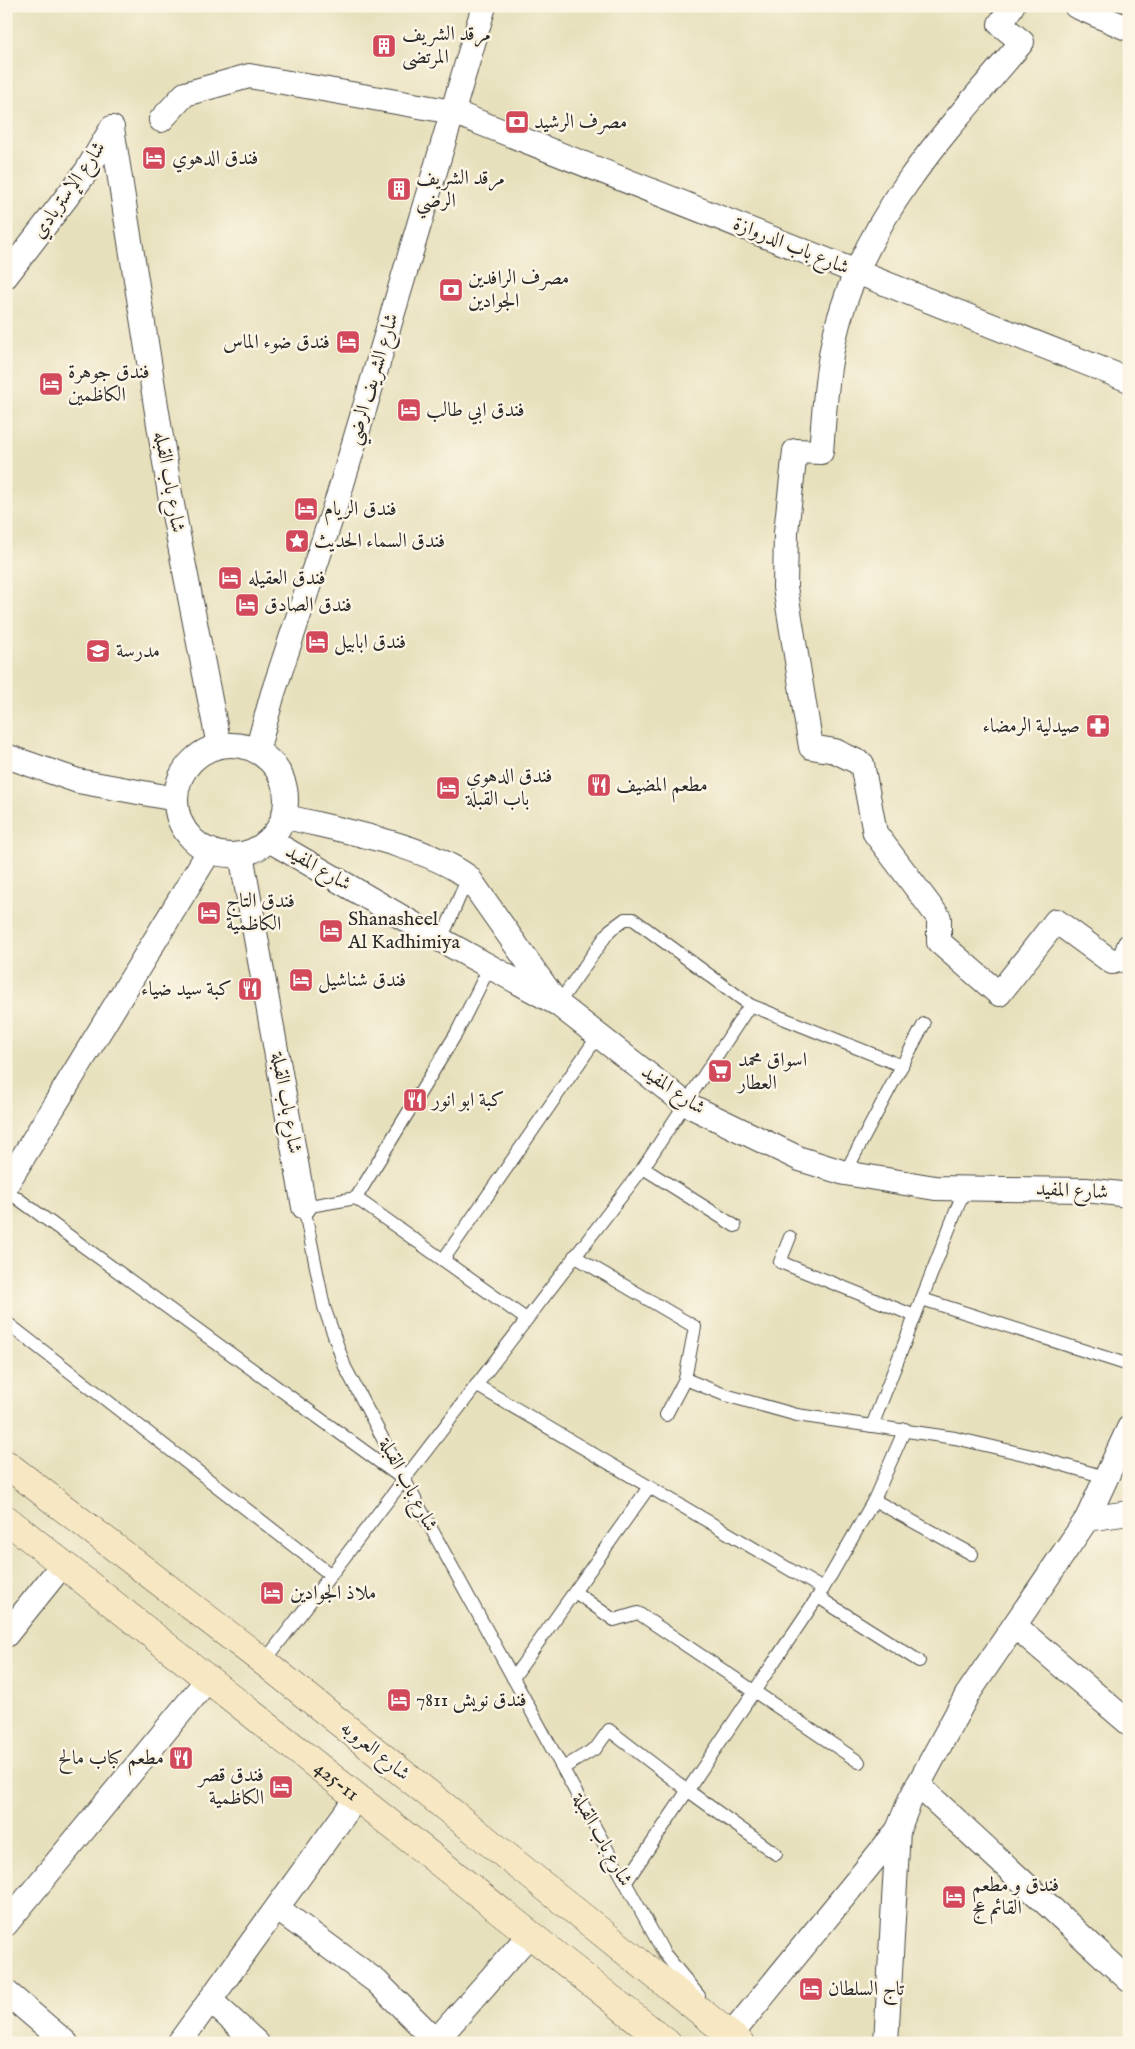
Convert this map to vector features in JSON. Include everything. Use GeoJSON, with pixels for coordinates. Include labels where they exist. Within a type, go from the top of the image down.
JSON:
{"type":"FeatureCollection","features":[{"type":"Feature","properties":{"kind":"street","name":"شارع الشريف الرضي"},"geometry":{"type":"LineString","coordinates":[[257,751],[273,693],[339,494],[484,6]]}},
{"type":"Feature","properties":{"kind":"street"},"geometry":{"type":"LineString","coordinates":[[1012,6],[1000,24],[1022,42],[929,152],[898,193],[874,233],[856,272],[843,308],[827,372],[821,452],[795,452],[786,532],[785,587],[811,747],[835,751],[862,764],[876,832],[939,918],[939,942],[999,994],[1056,921],[1112,962],[1125,958],[1129,946]]}},
{"type":"Feature","properties":{"kind":"street"},"geometry":{"type":"LineString","coordinates":[[1076,6],[1129,29]]}},
{"type":"Feature","properties":{"kind":"street","name":"شارع باب الدروازة"},"geometry":{"type":"LineString","coordinates":[[161,120],[184,94],[249,76],[453,112],[1129,380]]}},
{"type":"Feature","properties":{"kind":"street","name":"شارع الإستربادي"},"geometry":{"type":"LineString","coordinates":[[6,276],[86,172],[112,128]]}},
{"type":"Feature","properties":{"kind":"street","name":"شارع باب القبله"},"geometry":{"type":"LineString","coordinates":[[112,128],[170,494],[219,746]]}},
{"type":"Feature","properties":{"kind":"street"},"geometry":{"type":"LineString","coordinates":[[238,745],[257,751],[271,762],[281,776],[286,793],[283,816],[279,826],[269,840],[241,854],[225,854],[210,850],[196,842],[185,830],[178,815],[176,799],[179,781],[188,765],[202,753],[219,746],[238,745]]}},
{"type":"Feature","properties":{"kind":"street"},"geometry":{"type":"LineString","coordinates":[[6,756],[78,781],[176,799]]}},
{"type":"Feature","properties":{"kind":"street"},"geometry":{"type":"LineString","coordinates":[[283,816],[429,855],[452,865],[468,877],[558,1004]]}},
{"type":"Feature","properties":{"kind":"street","name":"شارع المفيد"},"geometry":{"type":"LineString","coordinates":[[269,840],[441,940],[558,1004],[686,1104],[800,1160],[845,1173],[934,1188],[1086,1190],[1129,1195]]}},
{"type":"Feature","properties":{"kind":"street"},"geometry":{"type":"LineString","coordinates":[[6,1184],[210,850]]}},
{"type":"Feature","properties":{"kind":"street","name":"شارع باب القبلة"},"geometry":{"type":"LineString","coordinates":[[241,854],[304,1207]]}},
{"type":"Feature","properties":{"kind":"street"},"geometry":{"type":"LineString","coordinates":[[742,2038],[898,1830],[918,1785],[967,1695],[1087,1519],[1129,1428]]}},
{"type":"Feature","properties":{"kind":"street","name":"شارع العروبه"},"geometry":{"type":"LineString","coordinates":[[6,1464],[264,1662],[742,2038]]}},
{"type":"Feature","properties":{"kind":"street"},"geometry":{"type":"LineString","coordinates":[[1087,1519],[1129,1513]]}},
{"type":"Feature","properties":{"kind":"street","name":"425-11"},"geometry":{"type":"LineString","coordinates":[[6,1519],[667,2043]]}},
{"type":"Feature","properties":{"kind":"street"},"geometry":{"type":"LineString","coordinates":[[6,1635],[63,1564]]}},
{"type":"Feature","properties":{"kind":"street"},"geometry":{"type":"LineString","coordinates":[[1015,1626],[1129,1723]]}},
{"type":"Feature","properties":{"kind":"street"},"geometry":{"type":"LineString","coordinates":[[6,1924],[208,1679]]}},
{"type":"Feature","properties":{"kind":"street"},"geometry":{"type":"LineString","coordinates":[[918,1785],[1129,1980]]}},
{"type":"Feature","properties":{"kind":"street"},"geometry":{"type":"LineString","coordinates":[[179,2043],[358,1797]]}},
{"type":"Feature","properties":{"kind":"street"},"geometry":{"type":"LineString","coordinates":[[886,2043],[898,1830]]}},
{"type":"Feature","properties":{"kind":"street"},"geometry":{"type":"LineString","coordinates":[[278,1909],[377,1982],[435,2042],[530,1934]]}},
{"type":"Feature","properties":{"kind":"street"},"geometry":{"type":"LineString","coordinates":[[6,1992],[66,2043]]}},
{"type":"Feature","properties":{"kind":"street"},"geometry":{"type":"LineString","coordinates":[[210,2000],[257,2043]]}},
{"type":"Feature","properties":{"kind":"lane"},"geometry":{"type":"LineString","coordinates":[[441,940],[468,877]]}},
{"type":"Feature","properties":{"kind":"lane"},"geometry":{"type":"LineString","coordinates":[[558,1004],[610,930],[625,919],[633,919],[750,1005],[902,1066]]}},
{"type":"Feature","properties":{"kind":"lane"},"geometry":{"type":"LineString","coordinates":[[356,1198],[456,1034],[490,966]]}},
{"type":"Feature","properties":{"kind":"lane"},"geometry":{"type":"LineString","coordinates":[[264,1662],[643,1168],[750,1005]]}},
{"type":"Feature","properties":{"kind":"lane"},"geometry":{"type":"LineString","coordinates":[[845,1173],[924,1024]]}},
{"type":"Feature","properties":{"kind":"lane"},"geometry":{"type":"LineString","coordinates":[[443,1260],[598,1036]]}},
{"type":"Feature","properties":{"kind":"lane"},"geometry":{"type":"LineString","coordinates":[[643,1168],[735,1226]]}},
{"type":"Feature","properties":{"kind":"lane"},"geometry":{"type":"LineString","coordinates":[[872,1426],[965,1188]]}},
{"type":"Feature","properties":{"kind":"lane"},"geometry":{"type":"LineString","coordinates":[[6,1190],[404,1479]]}},
{"type":"Feature","properties":{"kind":"lane"},"geometry":{"type":"LineString","coordinates":[[304,1207],[356,1198],[526,1320]]}},
{"type":"Feature","properties":{"kind":"lane","name":"شارع باب القبلة"},"geometry":{"type":"LineString","coordinates":[[304,1207],[324,1307],[334,1340],[345,1367],[404,1479],[664,1953],[696,1993],[742,2038]]}},
{"type":"Feature","properties":{"kind":"lane"},"geometry":{"type":"LineString","coordinates":[[790,1237],[780,1262],[915,1316]]}},
{"type":"Feature","properties":{"kind":"lane"},"geometry":{"type":"LineString","coordinates":[[574,1256],[695,1327],[685,1379],[666,1415]]}},
{"type":"Feature","properties":{"kind":"lane"},"geometry":{"type":"LineString","coordinates":[[922,1299],[1129,1366]]}},
{"type":"Feature","properties":{"kind":"lane"},"geometry":{"type":"LineString","coordinates":[[6,1322],[330,1575]]}},
{"type":"Feature","properties":{"kind":"lane"},"geometry":{"type":"LineString","coordinates":[[685,1379],[725,1395],[762,1406],[832,1421],[905,1429],[989,1445],[1106,1477]]}},
{"type":"Feature","properties":{"kind":"lane"},"geometry":{"type":"LineString","coordinates":[[476,1385],[649,1487],[820,1593],[919,1661]]}},
{"type":"Feature","properties":{"kind":"lane"},"geometry":{"type":"LineString","coordinates":[[626,1882],[820,1593],[874,1500],[905,1429]]}},
{"type":"Feature","properties":{"kind":"lane"},"geometry":{"type":"LineString","coordinates":[[513,1678],[649,1487]]}},
{"type":"Feature","properties":{"kind":"lane"},"geometry":{"type":"LineString","coordinates":[[874,1500],[972,1554]]}},
{"type":"Feature","properties":{"kind":"lane"},"geometry":{"type":"LineString","coordinates":[[575,1592],[614,1620],[638,1613],[859,1762]]}},
{"type":"Feature","properties":{"kind":"lane"},"geometry":{"type":"LineString","coordinates":[[563,1768],[596,1748],[609,1730],[687,1790],[776,1854]]}},
{"type":"Feature","properties":{"kind":"place","name":"مرقد الشريف المرتضى"},"geometry":{"type":"Point","coordinates":[384,46]}},
{"type":"Feature","properties":{"kind":"place","name":"مصرف الرشيد"},"geometry":{"type":"Point","coordinates":[517,122]}},
{"type":"Feature","properties":{"kind":"place","name":"فندق الدهوي"},"geometry":{"type":"Point","coordinates":[154,158]}},
{"type":"Feature","properties":{"kind":"place","name":"مرقد الشريف الرضي"},"geometry":{"type":"Point","coordinates":[399,189]}},
{"type":"Feature","properties":{"kind":"place","name":"مصرف الرافدين الجوادين"},"geometry":{"type":"Point","coordinates":[451,290]}},
{"type":"Feature","properties":{"kind":"place","name":"فندق ضوء الماس"},"geometry":{"type":"Point","coordinates":[348,342]}},
{"type":"Feature","properties":{"kind":"place","name":"فندق جوهرة الكاظمين"},"geometry":{"type":"Point","coordinates":[51,384]}},
{"type":"Feature","properties":{"kind":"place","name":"فندق ابي طالب"},"geometry":{"type":"Point","coordinates":[409,410]}},
{"type":"Feature","properties":{"kind":"place","name":"فندق الريام"},"geometry":{"type":"Point","coordinates":[306,509]}},
{"type":"Feature","properties":{"kind":"place","name":"فندق السماء الحديث"},"geometry":{"type":"Point","coordinates":[297,541]}},
{"type":"Feature","properties":{"kind":"place","name":"فندق العقيله"},"geometry":{"type":"Point","coordinates":[230,578]}},
{"type":"Feature","properties":{"kind":"place","name":"فندق الصادق"},"geometry":{"type":"Point","coordinates":[247,605]}},
{"type":"Feature","properties":{"kind":"place","name":"فندق ابابيل"},"geometry":{"type":"Point","coordinates":[317,642]}},
{"type":"Feature","properties":{"kind":"place","name":"مدرسة"},"geometry":{"type":"Point","coordinates":[98,651]}},
{"type":"Feature","properties":{"kind":"place","name":"صيدلية الرمضاء"},"geometry":{"type":"Point","coordinates":[1098,726]}},
{"type":"Feature","properties":{"kind":"place","name":"مطعم المضيف"},"geometry":{"type":"Point","coordinates":[599,785]}},
{"type":"Feature","properties":{"kind":"place","name":"فندق الدهوي باب القبلة"},"geometry":{"type":"Point","coordinates":[448,788]}},
{"type":"Feature","properties":{"kind":"place","name":"فندق التاج الكاظمية"},"geometry":{"type":"Point","coordinates":[209,913]}},
{"type":"Feature","properties":{"kind":"place","name":"Shanasheel Al Kadhimiya"},"geometry":{"type":"Point","coordinates":[331,931]}},
{"type":"Feature","properties":{"kind":"place","name":"فندق شناشيل"},"geometry":{"type":"Point","coordinates":[301,980]}},
{"type":"Feature","properties":{"kind":"place","name":"كبة سيد ضياء"},"geometry":{"type":"Point","coordinates":[250,989]}},
{"type":"Feature","properties":{"kind":"place","name":"اسواق محمد العطار"},"geometry":{"type":"Point","coordinates":[720,1071]}},
{"type":"Feature","properties":{"kind":"place","name":"كبة ابو انور"},"geometry":{"type":"Point","coordinates":[415,1100]}},
{"type":"Feature","properties":{"kind":"place","name":"ملاذ الجوادين"},"geometry":{"type":"Point","coordinates":[272,1593]}},
{"type":"Feature","properties":{"kind":"place","name":"فندق نويش 7811"},"geometry":{"type":"Point","coordinates":[399,1700]}},
{"type":"Feature","properties":{"kind":"place","name":"مطعم كباب مالح"},"geometry":{"type":"Point","coordinates":[181,1758]}},
{"type":"Feature","properties":{"kind":"place","name":"فندق قصر الكاظمية"},"geometry":{"type":"Point","coordinates":[281,1787]}},
{"type":"Feature","properties":{"kind":"place","name":"فندق و مطعم القائم عج"},"geometry":{"type":"Point","coordinates":[954,1897]}},
{"type":"Feature","properties":{"kind":"place","name":"تاج السلطان"},"geometry":{"type":"Point","coordinates":[811,1989]}}]}
